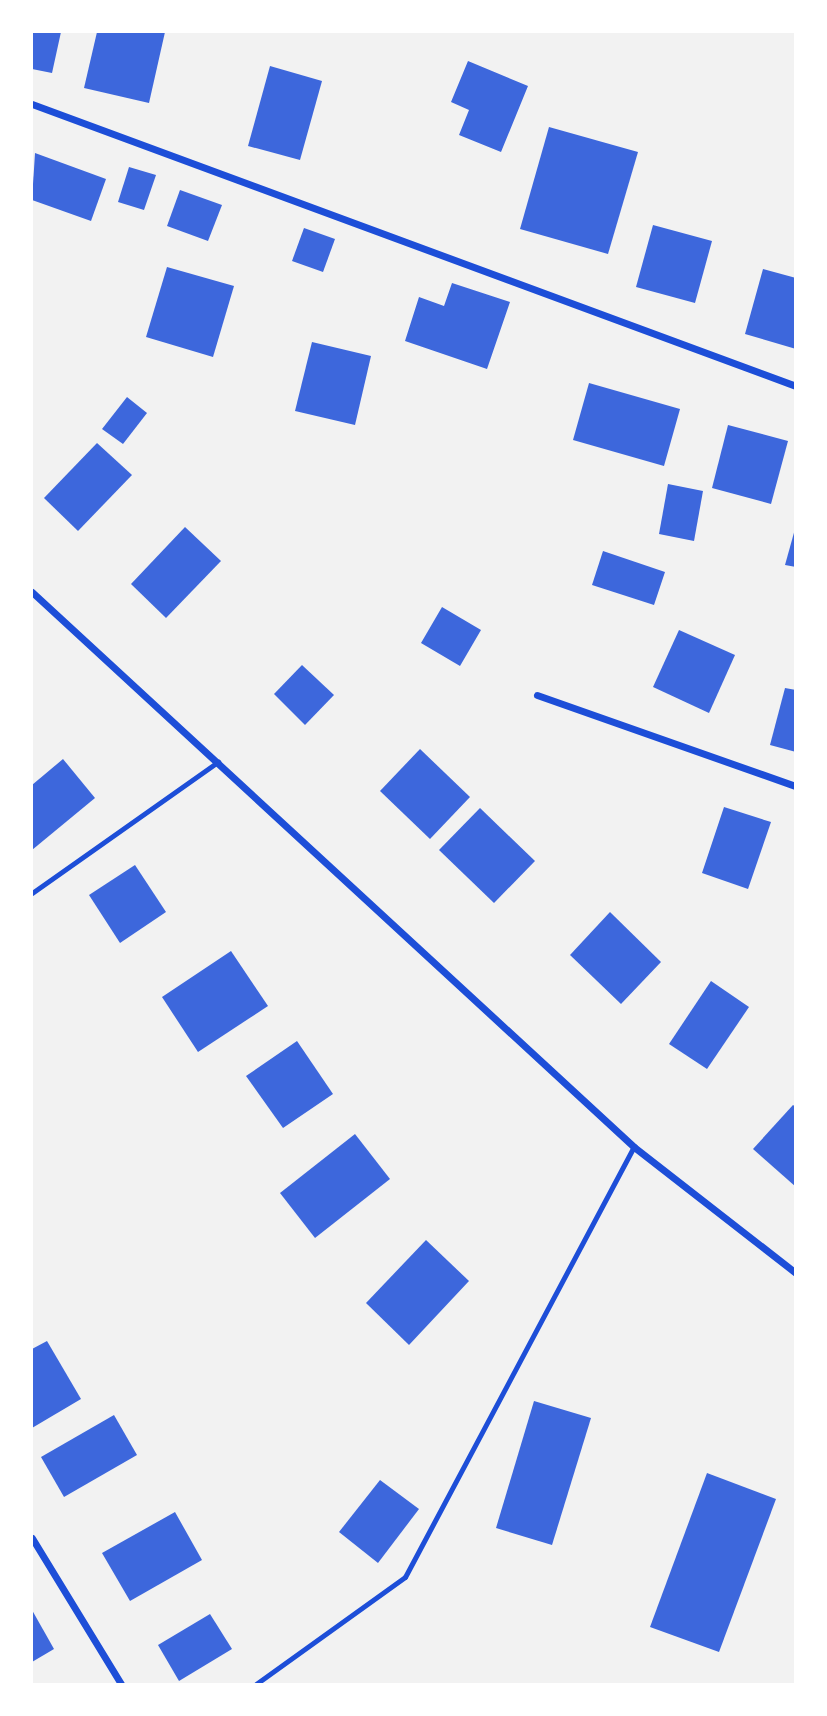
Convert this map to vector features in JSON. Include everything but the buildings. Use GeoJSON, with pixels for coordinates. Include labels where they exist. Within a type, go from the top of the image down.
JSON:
{"type":"FeatureCollection","features":[{"type":"Feature","properties":{"kind":"street"},"geometry":{"type":"LineString","coordinates":[[32,104],[796,386]]}},
{"type":"Feature","properties":{"kind":"street"},"geometry":{"type":"LineString","coordinates":[[32,592],[634,1147],[796,1273]]}},
{"type":"Feature","properties":{"kind":"street"},"geometry":{"type":"LineString","coordinates":[[537,695],[796,786]]}},
{"type":"Feature","properties":{"kind":"street"},"geometry":{"type":"LineString","coordinates":[[32,1538],[121,1685]]}},
{"type":"Feature","properties":{"kind":"lane"},"geometry":{"type":"LineString","coordinates":[[32,893],[218,762]]}},
{"type":"Feature","properties":{"kind":"lane"},"geometry":{"type":"LineString","coordinates":[[256,1685],[405,1577],[634,1147]]}}]}
